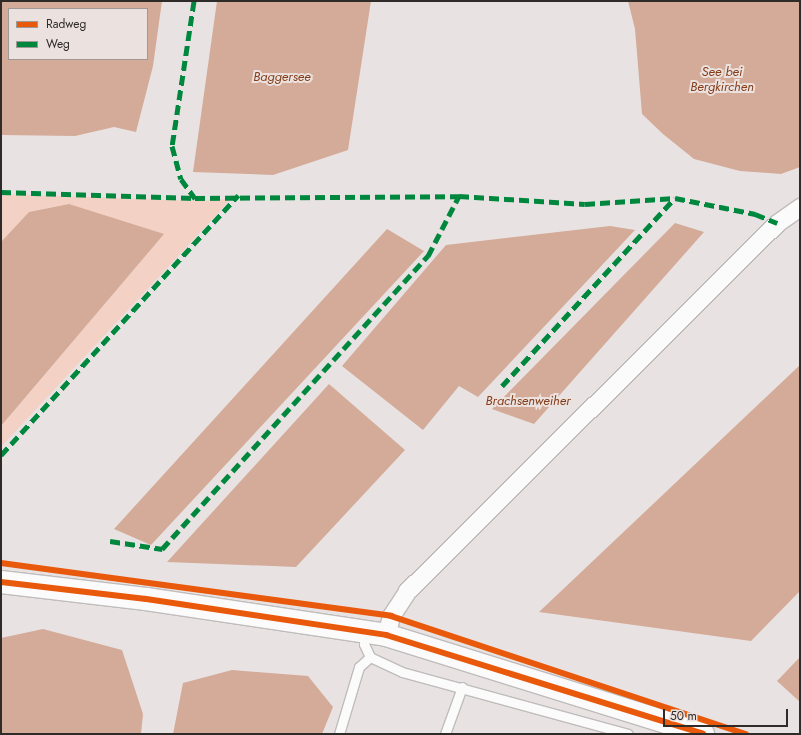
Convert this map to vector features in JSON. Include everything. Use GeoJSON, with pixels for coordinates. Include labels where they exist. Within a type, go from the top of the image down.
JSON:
{"type":"FeatureCollection","features":[{"type":"Feature","properties":{"kind":"street"},"geometry":{"type":"LineString","coordinates":[[376,633],[391,616],[407,591],[771,228],[800,207]]}},
{"type":"Feature","properties":{"kind":"street"},"geometry":{"type":"LineString","coordinates":[[1,582],[376,633],[703,734]]}},
{"type":"Feature","properties":{"kind":"lane"},"geometry":{"type":"LineString","coordinates":[[376,633],[364,644],[370,657],[402,672],[462,687],[628,734]]}},
{"type":"Feature","properties":{"kind":"lane"},"geometry":{"type":"LineString","coordinates":[[339,734],[359,667],[370,657]]}},
{"type":"Feature","properties":{"kind":"lane"},"geometry":{"type":"LineString","coordinates":[[445,734],[462,687]]}},
{"type":"Feature","properties":{"kind":"shaded area"},"geometry":{"type":"Polygon","coordinates":[[[1,194],[198,201],[231,199],[1,447],[1,426],[163,235],[69,204],[29,212],[1,242],[1,194]]]}},
{"type":"Feature","properties":{"kind":"water"},"geometry":{"type":"Polygon","coordinates":[[[1,1],[162,1],[153,66],[136,132],[114,127],[75,136],[1,135],[1,1]]]}},
{"type":"Feature","properties":{"kind":"water","name":"Baggersee"},"geometry":{"type":"Polygon","coordinates":[[[217,1],[371,1],[348,150],[273,175],[193,172],[217,1]]]}},
{"type":"Feature","properties":{"kind":"water","name":"See bei Bergkirchen"},"geometry":{"type":"Polygon","coordinates":[[[628,1],[800,1],[800,167],[781,174],[740,171],[694,159],[663,134],[642,114],[635,29],[628,1]]]}},
{"type":"Feature","properties":{"kind":"water"},"geometry":{"type":"Polygon","coordinates":[[[69,204],[164,234],[1,426],[1,242],[29,212],[69,204]]]}},
{"type":"Feature","properties":{"kind":"water","name":"Brachsenweiher"},"geometry":{"type":"Polygon","coordinates":[[[675,223],[704,232],[534,424],[492,409],[675,223]]]}},
{"type":"Feature","properties":{"kind":"water"},"geometry":{"type":"Polygon","coordinates":[[[610,226],[635,230],[478,397],[459,386],[423,430],[342,366],[446,245],[610,226]]]}},
{"type":"Feature","properties":{"kind":"water"},"geometry":{"type":"Polygon","coordinates":[[[387,229],[424,251],[151,545],[114,529],[387,229]]]}},
{"type":"Feature","properties":{"kind":"water"},"geometry":{"type":"Polygon","coordinates":[[[800,365],[800,591],[751,641],[539,612],[800,365]]]}},
{"type":"Feature","properties":{"kind":"water"},"geometry":{"type":"Polygon","coordinates":[[[329,384],[405,450],[296,567],[167,562],[329,384]]]}},
{"type":"Feature","properties":{"kind":"water"},"geometry":{"type":"Polygon","coordinates":[[[43,629],[122,650],[143,714],[141,734],[1,734],[1,638],[43,629]]]}},
{"type":"Feature","properties":{"kind":"water"},"geometry":{"type":"Polygon","coordinates":[[[800,657],[800,702],[777,681],[800,657]]]}},
{"type":"Feature","properties":{"kind":"water"},"geometry":{"type":"Polygon","coordinates":[[[232,670],[308,676],[333,707],[322,734],[173,734],[183,683],[232,670]]]}},
{"type":"Feature","properties":{"kind":"marked path"},"geometry":{"type":"LineString","coordinates":[[194,1],[172,146],[181,179],[195,198]]}},
{"type":"Feature","properties":{"kind":"marked path"},"geometry":{"type":"LineString","coordinates":[[1,192],[195,198],[459,196],[585,204],[675,198],[755,214],[777,223]]}},
{"type":"Feature","properties":{"kind":"marked path"},"geometry":{"type":"LineString","coordinates":[[1,455],[238,195]]}},
{"type":"Feature","properties":{"kind":"marked path"},"geometry":{"type":"LineString","coordinates":[[110,541],[162,549],[428,256],[459,196]]}},
{"type":"Feature","properties":{"kind":"marked path"},"geometry":{"type":"LineString","coordinates":[[502,386],[675,198]]}},
{"type":"Feature","properties":{"kind":"cycle path"},"geometry":{"type":"LineString","coordinates":[[1,563],[391,616],[746,734]]}},
{"type":"Feature","properties":{"kind":"cycle path"},"geometry":{"type":"LineString","coordinates":[[1,582],[146,599],[386,635],[703,734]]}}]}
